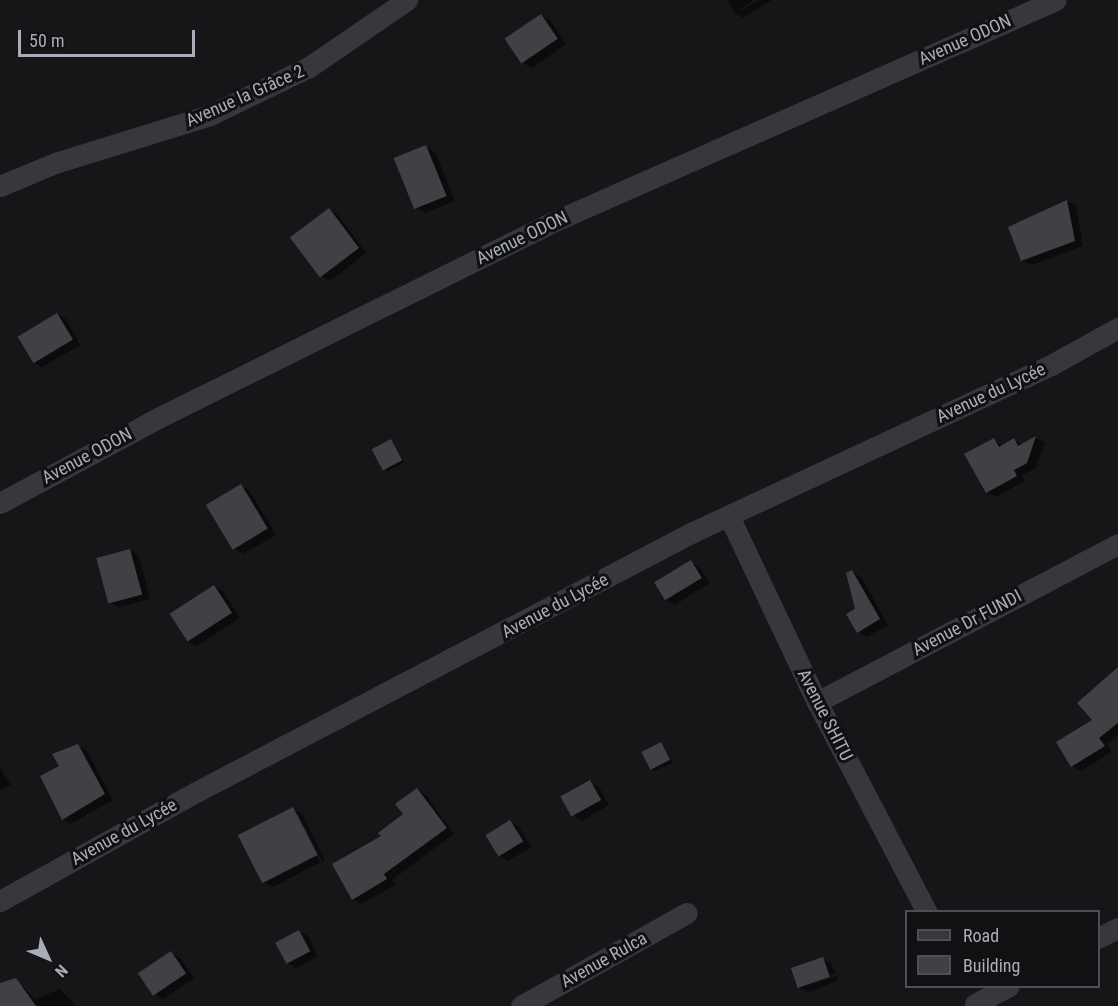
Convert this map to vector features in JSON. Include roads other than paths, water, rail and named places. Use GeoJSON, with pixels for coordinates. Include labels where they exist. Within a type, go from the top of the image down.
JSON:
{"type":"FeatureCollection","features":[{"type":"Feature","properties":{"kind":"street","name":"Avenue la Grâce 2"},"geometry":{"type":"LineString","coordinates":[[0,186],[55,163],[210,115],[309,67],[407,0]]}},
{"type":"Feature","properties":{"kind":"street","name":"Avenue ODON"},"geometry":{"type":"LineString","coordinates":[[0,502],[158,418],[546,225],[1056,0]]}},
{"type":"Feature","properties":{"kind":"street","name":"Avenue du Lycée"},"geometry":{"type":"LineString","coordinates":[[0,901],[206,787],[729,516],[1051,365],[1118,328]]}},
{"type":"Feature","properties":{"kind":"street","name":"Avenue SHITU"},"geometry":{"type":"LineString","coordinates":[[729,516],[817,702],[926,910]]}},
{"type":"Feature","properties":{"kind":"street","name":"Avenue Dr FUNDI"},"geometry":{"type":"LineString","coordinates":[[817,702],[1118,544]]}},
{"type":"Feature","properties":{"kind":"street","name":"Avenue Rulca"},"geometry":{"type":"LineString","coordinates":[[521,1006],[687,914]]}},
{"type":"Feature","properties":{"kind":"street"},"geometry":{"type":"LineString","coordinates":[[1100,938],[1118,928]]}},
{"type":"Feature","properties":{"kind":"street"},"geometry":{"type":"LineString","coordinates":[[972,999],[1006,988]]}}]}
